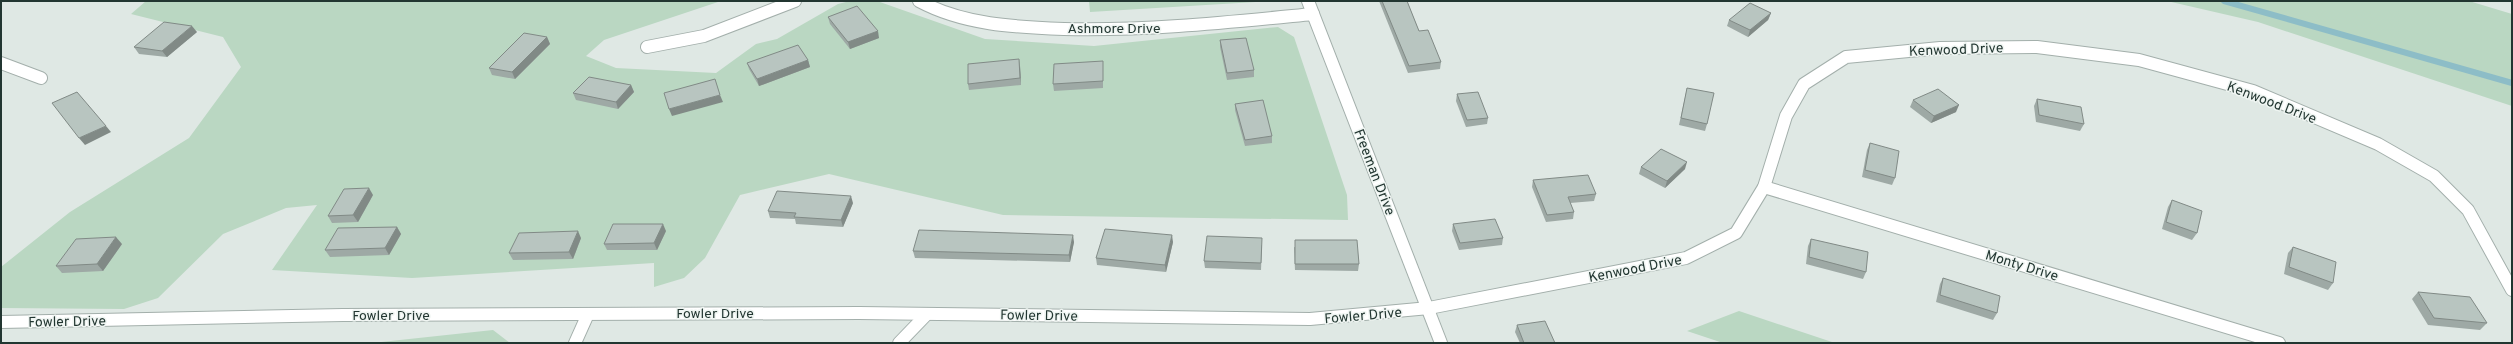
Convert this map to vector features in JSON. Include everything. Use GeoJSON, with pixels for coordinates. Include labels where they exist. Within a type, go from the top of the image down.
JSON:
{"type":"FeatureCollection","features":[{"type":"Feature","properties":{"kind":"street"},"geometry":{"type":"LineString","coordinates":[[647,47],[679,44],[711,35],[795,1]]}},
{"type":"Feature","properties":{"kind":"street","name":"Ashmore Drive"},"geometry":{"type":"LineString","coordinates":[[919,1],[949,15],[978,22],[1004,26],[1086,30],[1195,26],[1313,14]]}},
{"type":"Feature","properties":{"kind":"street","name":"Freeman Drive"},"geometry":{"type":"LineString","coordinates":[[1308,1],[1429,308],[1441,343]]}},
{"type":"Feature","properties":{"kind":"street","name":"Kenwood Drive"},"geometry":{"type":"LineString","coordinates":[[1429,308],[1686,258],[1736,233],[1764,187],[1786,116],[1804,84],[1846,57],[1940,48],[2036,46],[2139,60],[2253,91],[2378,144],[2434,176],[2468,210],[2512,290]]}},
{"type":"Feature","properties":{"kind":"street"},"geometry":{"type":"LineString","coordinates":[[1,63],[42,78]]}},
{"type":"Feature","properties":{"kind":"street","name":"Monty Drive"},"geometry":{"type":"LineString","coordinates":[[1764,187],[2279,343]]}},
{"type":"Feature","properties":{"kind":"street","name":"Fowler Drive"},"geometry":{"type":"LineString","coordinates":[[1,322],[343,315],[588,314],[927,314],[1310,319],[1429,308]]}},
{"type":"Feature","properties":{"kind":"street"},"geometry":{"type":"LineString","coordinates":[[575,343],[588,314]]}},
{"type":"Feature","properties":{"kind":"street"},"geometry":{"type":"LineString","coordinates":[[899,343],[927,314]]}},
{"type":"Feature","properties":{"kind":"green space"},"geometry":{"type":"Polygon","coordinates":[[[146,1],[721,1],[604,40],[586,56],[616,68],[716,73],[756,44],[777,39],[838,4],[850,1],[877,1],[985,39],[1094,46],[1278,27],[1294,37],[1347,195],[1348,220],[1003,215],[829,174],[740,195],[705,258],[684,278],[654,287],[654,263],[412,278],[272,270],[317,205],[286,208],[223,234],[158,298],[124,309],[1,308],[1,267],[70,212],[189,138],[241,67],[223,37],[131,14],[146,1]]]}},
{"type":"Feature","properties":{"kind":"green space"},"geometry":{"type":"Polygon","coordinates":[[[1089,1],[1273,1],[1090,12],[1089,1]]]}},
{"type":"Feature","properties":{"kind":"green space"},"geometry":{"type":"Polygon","coordinates":[[[2167,1],[2469,1],[2512,14],[2512,106],[2258,22],[2167,1]]]}},
{"type":"Feature","properties":{"kind":"green space"},"geometry":{"type":"Polygon","coordinates":[[[1739,311],[1835,343],[1723,343],[1687,331],[1739,311]]]}},
{"type":"Feature","properties":{"kind":"green space"},"geometry":{"type":"Polygon","coordinates":[[[493,330],[510,343],[372,343],[493,330]]]}},
{"type":"Feature","properties":{"kind":"building"},"geometry":{"type":"Polygon","coordinates":[[[1382,1],[1407,1],[1419,31],[1428,30],[1441,62],[1409,66],[1382,1]]]}},
{"type":"Feature","properties":{"kind":"building"},"geometry":{"type":"Polygon","coordinates":[[[1750,3],[1771,13],[1750,30],[1729,20],[1750,3]]]}},
{"type":"Feature","properties":{"kind":"building"},"geometry":{"type":"Polygon","coordinates":[[[857,6],[878,31],[848,42],[828,17],[857,6]]]}},
{"type":"Feature","properties":{"kind":"building"},"geometry":{"type":"Polygon","coordinates":[[[164,22],[192,26],[162,51],[134,47],[164,22]]]}},
{"type":"Feature","properties":{"kind":"building"},"geometry":{"type":"Polygon","coordinates":[[[524,33],[547,37],[512,72],[489,68],[524,33]]]}},
{"type":"Feature","properties":{"kind":"building"},"geometry":{"type":"Polygon","coordinates":[[[1246,38],[1254,70],[1227,73],[1220,40],[1246,38]]]}},
{"type":"Feature","properties":{"kind":"building"},"geometry":{"type":"Polygon","coordinates":[[[798,45],[808,60],[757,79],[747,63],[798,45]]]}},
{"type":"Feature","properties":{"kind":"building"},"geometry":{"type":"Polygon","coordinates":[[[1019,59],[1020,78],[968,84],[968,64],[1019,59]]]}},
{"type":"Feature","properties":{"kind":"building"},"geometry":{"type":"Polygon","coordinates":[[[1103,61],[1103,81],[1053,84],[1054,64],[1103,61]]]}},
{"type":"Feature","properties":{"kind":"building"},"geometry":{"type":"Polygon","coordinates":[[[589,77],[631,85],[616,102],[573,93],[589,77]]]}},
{"type":"Feature","properties":{"kind":"building"},"geometry":{"type":"Polygon","coordinates":[[[715,79],[720,95],[669,109],[664,93],[715,79]]]}},
{"type":"Feature","properties":{"kind":"building"},"geometry":{"type":"Polygon","coordinates":[[[1687,88],[1714,93],[1707,124],[1681,118],[1687,88]]]}},
{"type":"Feature","properties":{"kind":"building"},"geometry":{"type":"Polygon","coordinates":[[[1938,89],[1959,105],[1934,116],[1913,100],[1938,89]]]}},
{"type":"Feature","properties":{"kind":"building"},"geometry":{"type":"Polygon","coordinates":[[[77,92],[106,126],[79,138],[52,103],[77,92]]]}},
{"type":"Feature","properties":{"kind":"building"},"geometry":{"type":"Polygon","coordinates":[[[1478,92],[1488,118],[1467,120],[1457,94],[1478,92]]]}},
{"type":"Feature","properties":{"kind":"building"},"geometry":{"type":"Polygon","coordinates":[[[2037,99],[2081,107],[2084,124],[2039,115],[2037,99]]]}},
{"type":"Feature","properties":{"kind":"building"},"geometry":{"type":"Polygon","coordinates":[[[1263,100],[1272,136],[1245,140],[1235,104],[1263,100]]]}},
{"type":"Feature","properties":{"kind":"building"},"geometry":{"type":"Polygon","coordinates":[[[1870,143],[1899,151],[1895,178],[1865,170],[1870,143]]]}},
{"type":"Feature","properties":{"kind":"building"},"geometry":{"type":"Polygon","coordinates":[[[1661,149],[1687,162],[1667,181],[1641,167],[1661,149]]]}},
{"type":"Feature","properties":{"kind":"building"},"geometry":{"type":"Polygon","coordinates":[[[1588,175],[1596,194],[1568,197],[1574,212],[1547,215],[1533,180],[1588,175]]]}},
{"type":"Feature","properties":{"kind":"building"},"geometry":{"type":"Polygon","coordinates":[[[369,188],[353,215],[328,216],[344,189],[369,188]]]}},
{"type":"Feature","properties":{"kind":"building"},"geometry":{"type":"Polygon","coordinates":[[[777,191],[851,196],[841,220],[794,217],[796,213],[768,211],[777,191]]]}},
{"type":"Feature","properties":{"kind":"building"},"geometry":{"type":"Polygon","coordinates":[[[2172,200],[2202,211],[2197,233],[2166,222],[2172,200]]]}},
{"type":"Feature","properties":{"kind":"building"},"geometry":{"type":"Polygon","coordinates":[[[1495,219],[1503,238],[1460,243],[1453,224],[1495,219]]]}},
{"type":"Feature","properties":{"kind":"building"},"geometry":{"type":"Polygon","coordinates":[[[613,224],[663,224],[654,243],[604,244],[613,224]]]}},
{"type":"Feature","properties":{"kind":"building"},"geometry":{"type":"Polygon","coordinates":[[[397,227],[385,248],[325,250],[338,228],[397,227]]]}},
{"type":"Feature","properties":{"kind":"building"},"geometry":{"type":"Polygon","coordinates":[[[1105,229],[1172,235],[1165,265],[1096,258],[1105,229]]]}},
{"type":"Feature","properties":{"kind":"building"},"geometry":{"type":"Polygon","coordinates":[[[919,230],[1073,235],[1069,255],[913,251],[919,230]]]}},
{"type":"Feature","properties":{"kind":"building"},"geometry":{"type":"Polygon","coordinates":[[[578,231],[569,252],[509,253],[519,233],[578,231]]]}},
{"type":"Feature","properties":{"kind":"building"},"geometry":{"type":"Polygon","coordinates":[[[1207,236],[1262,238],[1261,263],[1204,261],[1207,236]]]}},
{"type":"Feature","properties":{"kind":"building"},"geometry":{"type":"Polygon","coordinates":[[[116,237],[97,264],[56,266],[76,239],[116,237]]]}},
{"type":"Feature","properties":{"kind":"building"},"geometry":{"type":"Polygon","coordinates":[[[1811,239],[1868,252],[1866,272],[1809,257],[1811,239]]]}},
{"type":"Feature","properties":{"kind":"building"},"geometry":{"type":"Polygon","coordinates":[[[1295,240],[1357,240],[1359,264],[1295,264],[1295,240]]]}},
{"type":"Feature","properties":{"kind":"building"},"geometry":{"type":"Polygon","coordinates":[[[2293,247],[2336,262],[2333,283],[2289,267],[2293,247]]]}},
{"type":"Feature","properties":{"kind":"building"},"geometry":{"type":"Polygon","coordinates":[[[1943,278],[2000,296],[1997,313],[1940,295],[1943,278]]]}},
{"type":"Feature","properties":{"kind":"building"},"geometry":{"type":"Polygon","coordinates":[[[2418,292],[2470,297],[2487,323],[2434,318],[2418,292]]]}},
{"type":"Feature","properties":{"kind":"building"},"geometry":{"type":"Polygon","coordinates":[[[1545,321],[1555,343],[1524,343],[1517,325],[1545,321]]]}},
{"type":"Feature","properties":{"kind":"waterway"},"geometry":{"type":"LineString","coordinates":[[2224,1],[2512,83]]}}]}
